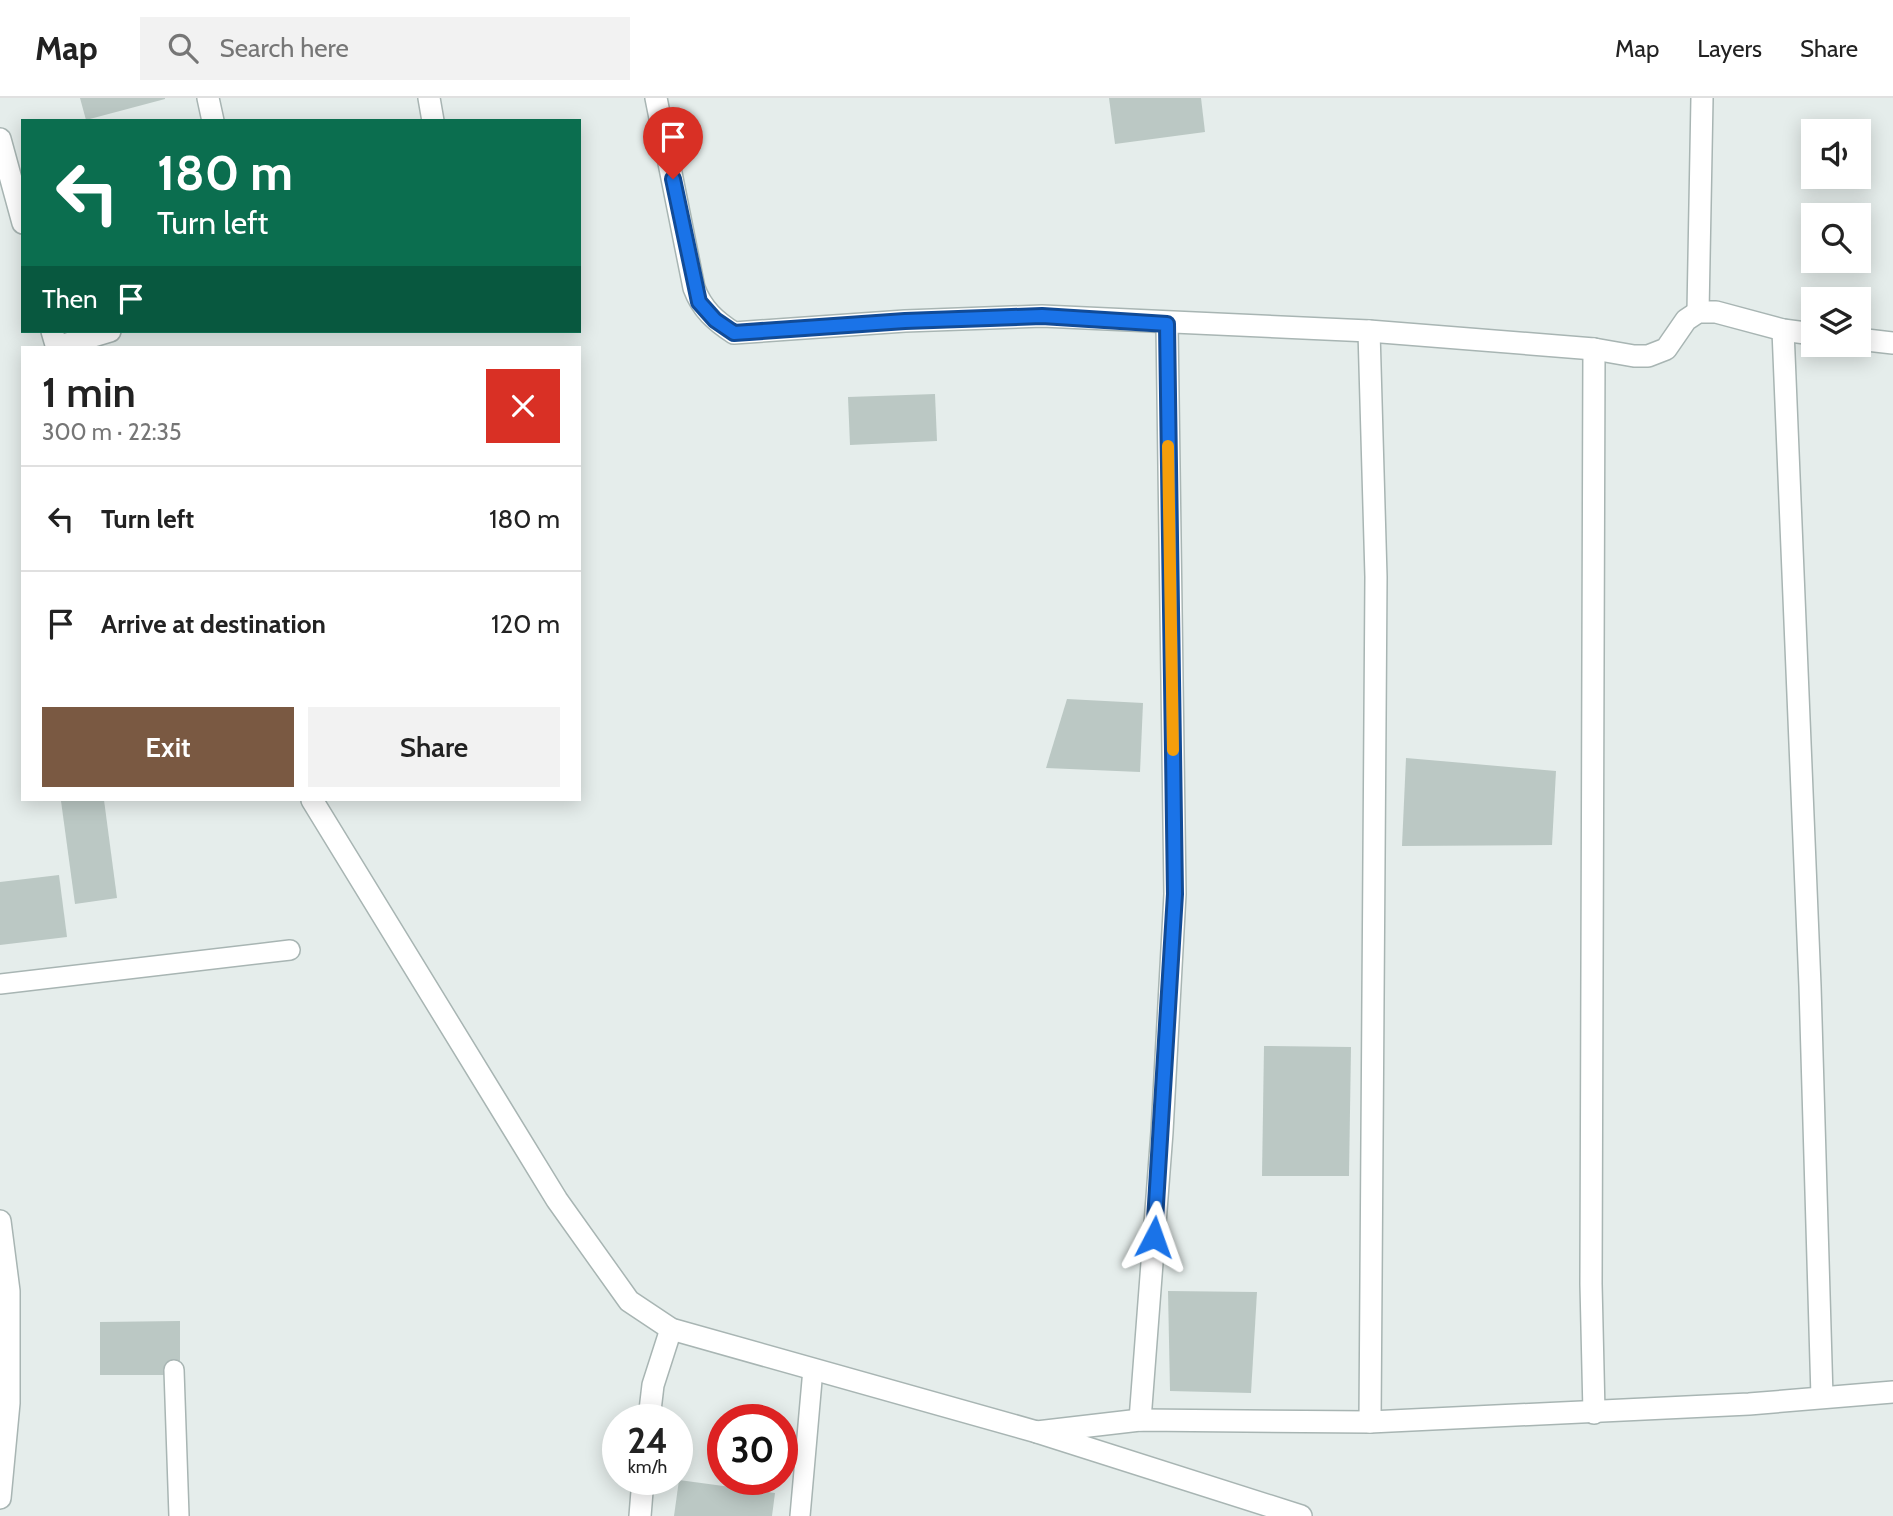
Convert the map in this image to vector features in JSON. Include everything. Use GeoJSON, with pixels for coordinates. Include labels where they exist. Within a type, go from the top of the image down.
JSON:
{"type":"FeatureCollection","features":[{"type":"Feature","properties":{"kind":"street"},"geometry":{"type":"LineString","coordinates":[[208,98],[213,119]]}},
{"type":"Feature","properties":{"kind":"street"},"geometry":{"type":"LineString","coordinates":[[429,98],[433,119]]}},
{"type":"Feature","properties":{"kind":"street"},"geometry":{"type":"LineString","coordinates":[[656,98],[694,288],[699,302],[715,320],[734,333],[905,321],[1042,316],[1167,324],[1369,331],[1594,349],[1648,356],[1666,349],[1686,320],[1698,312],[1716,312],[1801,332]]}},
{"type":"Feature","properties":{"kind":"street"},"geometry":{"type":"LineString","coordinates":[[1698,312],[1702,98]]}},
{"type":"Feature","properties":{"kind":"street"},"geometry":{"type":"LineString","coordinates":[[0,139],[21,216]]}},
{"type":"Feature","properties":{"kind":"street"},"geometry":{"type":"LineString","coordinates":[[1139,1420],[1161,1132],[1175,894],[1167,324]]}},
{"type":"Feature","properties":{"kind":"street"},"geometry":{"type":"LineString","coordinates":[[1783,330],[1811,1000],[1822,1397]]}},
{"type":"Feature","properties":{"kind":"street"},"geometry":{"type":"LineString","coordinates":[[1369,331],[1376,577],[1370,1422]]}},
{"type":"Feature","properties":{"kind":"street"},"geometry":{"type":"LineString","coordinates":[[55,342],[100,333]]}},
{"type":"Feature","properties":{"kind":"street"},"geometry":{"type":"LineString","coordinates":[[1871,340],[1893,343]]}},
{"type":"Feature","properties":{"kind":"street"},"geometry":{"type":"LineString","coordinates":[[1594,349],[1591,1284],[1594,1413]]}},
{"type":"Feature","properties":{"kind":"street"},"geometry":{"type":"LineString","coordinates":[[313,801],[557,1200],[629,1301],[671,1329],[1037,1432],[1301,1516]]}},
{"type":"Feature","properties":{"kind":"street"},"geometry":{"type":"LineString","coordinates":[[0,1221],[9,1291],[9,1403],[0,1498]]}},
{"type":"Feature","properties":{"kind":"street"},"geometry":{"type":"LineString","coordinates":[[651,1404],[653,1385],[671,1329]]}},
{"type":"Feature","properties":{"kind":"street"},"geometry":{"type":"LineString","coordinates":[[1037,1432],[1139,1420],[1370,1422],[1594,1413],[1893,1392]]}},
{"type":"Feature","properties":{"kind":"street"},"geometry":{"type":"LineString","coordinates":[[640,1516],[642,1495]]}},
{"type":"Feature","properties":{"kind":"lane"},"geometry":{"type":"LineString","coordinates":[[0,985],[290,950]]}},
{"type":"Feature","properties":{"kind":"lane"},"geometry":{"type":"LineString","coordinates":[[800,1516],[813,1369]]}},
{"type":"Feature","properties":{"kind":"lane"},"geometry":{"type":"LineString","coordinates":[[174,1370],[179,1516]]}},
{"type":"Feature","properties":{"kind":"building"},"geometry":{"type":"Polygon","coordinates":[[[80,98],[165,98],[90,119],[86,119],[80,98]]]}},
{"type":"Feature","properties":{"kind":"building"},"geometry":{"type":"Polygon","coordinates":[[[1109,98],[1201,98],[1205,132],[1115,144],[1109,98]]]}},
{"type":"Feature","properties":{"kind":"building"},"geometry":{"type":"Polygon","coordinates":[[[935,394],[937,441],[850,445],[848,397],[935,394]]]}},
{"type":"Feature","properties":{"kind":"building"},"geometry":{"type":"Polygon","coordinates":[[[1067,699],[1143,703],[1140,772],[1046,768],[1067,699]]]}},
{"type":"Feature","properties":{"kind":"building"},"geometry":{"type":"Polygon","coordinates":[[[1406,758],[1556,771],[1552,845],[1402,846],[1406,758]]]}},
{"type":"Feature","properties":{"kind":"building"},"geometry":{"type":"Polygon","coordinates":[[[61,801],[104,801],[117,898],[75,904],[61,801]]]}},
{"type":"Feature","properties":{"kind":"building"},"geometry":{"type":"Polygon","coordinates":[[[59,875],[67,937],[0,945],[0,882],[59,875]]]}},
{"type":"Feature","properties":{"kind":"building"},"geometry":{"type":"Polygon","coordinates":[[[1264,1046],[1351,1047],[1349,1176],[1262,1176],[1264,1046]]]}},
{"type":"Feature","properties":{"kind":"building"},"geometry":{"type":"Polygon","coordinates":[[[1168,1291],[1257,1292],[1251,1393],[1170,1391],[1168,1291]]]}},
{"type":"Feature","properties":{"kind":"building"},"geometry":{"type":"Polygon","coordinates":[[[180,1321],[180,1375],[100,1375],[100,1322],[180,1321]]]}},
{"type":"Feature","properties":{"kind":"building"},"geometry":{"type":"Polygon","coordinates":[[[693,1482],[707,1484],[707,1495],[775,1495],[772,1516],[674,1516],[677,1495],[693,1495],[693,1482]]]}},
{"type":"Feature","properties":{"kind":"slow traffic"},"geometry":{"type":"LineString","coordinates":[[1168,446],[1173,750]]}},
{"type":"Feature","properties":{"kind":"route"},"geometry":{"type":"LineString","coordinates":[[673,179],[699,302],[715,320],[734,333],[905,321],[1042,316],[1167,324],[1175,894],[1154,1237]]}}]}
